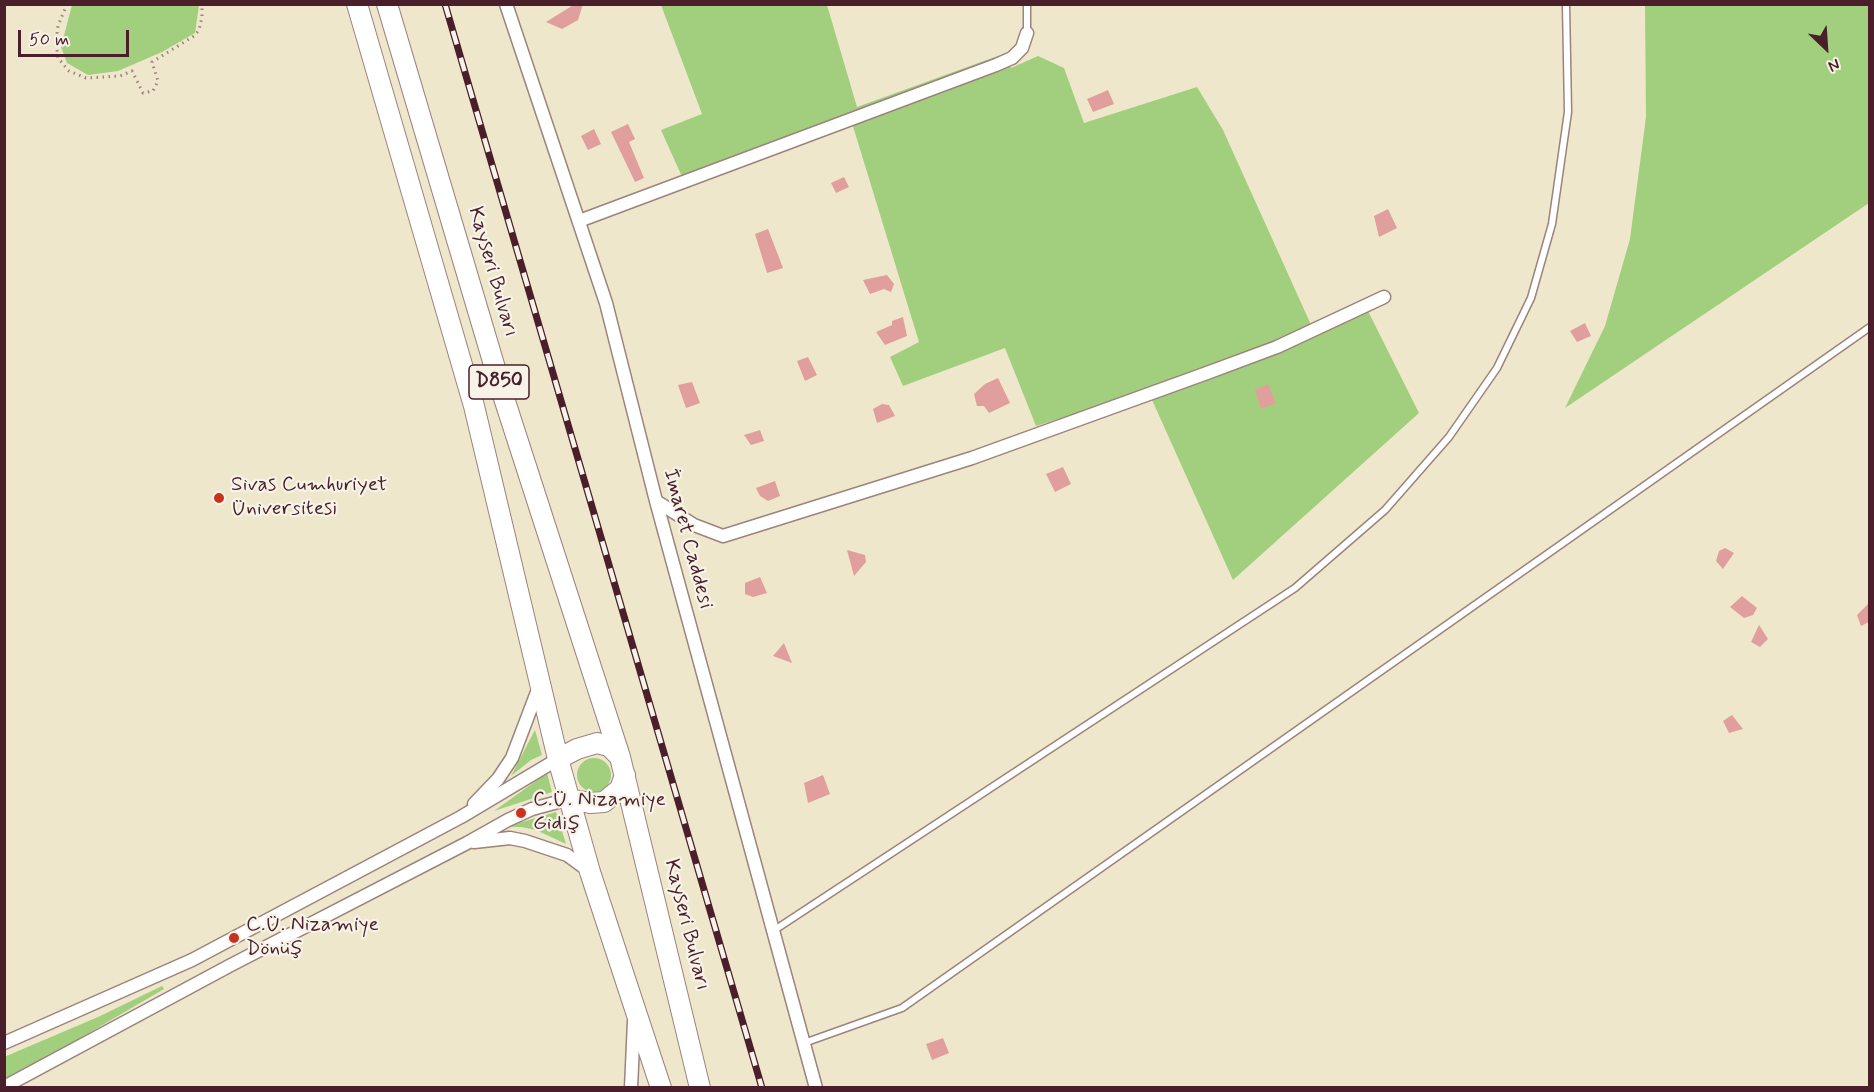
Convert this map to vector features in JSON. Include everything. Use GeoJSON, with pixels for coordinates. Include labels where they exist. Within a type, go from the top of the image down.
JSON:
{"type":"FeatureCollection","features":[{"type":"Feature","properties":{"kind":"highway","name":"D850"},"geometry":{"type":"LineString","coordinates":[[357,4],[474,406],[558,759]]}},
{"type":"Feature","properties":{"kind":"highway","name":"Kayseri Bulvarı"},"geometry":{"type":"LineString","coordinates":[[387,4],[503,394],[622,766],[700,1088]]}},
{"type":"Feature","properties":{"kind":"highway"},"geometry":{"type":"LineString","coordinates":[[569,799],[590,803],[604,802],[620,789],[622,766],[609,746],[597,743],[577,748],[558,759],[569,799],[590,872],[661,1088]]}},
{"type":"Feature","properties":{"kind":"street","name":"İmaret Caddesi"},"geometry":{"type":"LineString","coordinates":[[506,4],[606,303],[656,501],[816,1088]]}},
{"type":"Feature","properties":{"kind":"street"},"geometry":{"type":"LineString","coordinates":[[579,221],[996,65],[1012,58],[1022,48],[1027,33]]}},
{"type":"Feature","properties":{"kind":"street"},"geometry":{"type":"LineString","coordinates":[[656,501],[694,525],[723,536],[972,458],[1185,381],[1277,347],[1384,297]]}},
{"type":"Feature","properties":{"kind":"street"},"geometry":{"type":"LineString","coordinates":[[461,818],[506,769],[540,686]]}},
{"type":"Feature","properties":{"kind":"street"},"geometry":{"type":"LineString","coordinates":[[4,1043],[192,960],[461,818],[558,759]]}},
{"type":"Feature","properties":{"kind":"street"},"geometry":{"type":"LineString","coordinates":[[4,1087],[521,813],[569,799]]}},
{"type":"Feature","properties":{"kind":"street"},"geometry":{"type":"LineString","coordinates":[[466,843],[510,838],[525,841],[567,855],[590,872]]}},
{"type":"Feature","properties":{"kind":"street"},"geometry":{"type":"LineString","coordinates":[[631,1088],[634,1008]]}},
{"type":"Feature","properties":{"kind":"lane"},"geometry":{"type":"LineString","coordinates":[[1027,4],[1027,33]]}},
{"type":"Feature","properties":{"kind":"lane"},"geometry":{"type":"LineString","coordinates":[[773,931],[1295,588],[1385,510],[1442,445],[1497,368],[1531,298],[1544,256],[1552,224],[1568,112],[1566,4]]}},
{"type":"Feature","properties":{"kind":"lane"},"geometry":{"type":"LineString","coordinates":[[804,1043],[902,1008],[1869,327]]}},
{"type":"Feature","properties":{"kind":"path"},"geometry":{"type":"LineString","coordinates":[[67,4],[58,26],[56,42],[58,58],[69,71],[86,78],[120,75],[132,71],[143,93],[153,91],[158,81],[152,62],[194,36],[199,30],[202,4]]}},
{"type":"Feature","properties":{"kind":"green space"},"geometry":{"type":"Polygon","coordinates":[[[199,4],[195,33],[162,52],[118,71],[88,75],[67,63],[61,47],[72,5],[199,4]]]}},
{"type":"Feature","properties":{"kind":"green space"},"geometry":{"type":"Polygon","coordinates":[[[661,5],[827,5],[857,107],[1006,53],[1011,68],[1038,56],[1064,68],[1084,123],[1197,87],[1223,130],[1312,327],[1368,311],[1419,413],[1233,580],[1148,391],[1036,426],[1005,348],[903,386],[890,357],[919,342],[852,123],[683,179],[661,130],[702,114],[661,5]]]}},
{"type":"Feature","properties":{"kind":"green space"},"geometry":{"type":"Polygon","coordinates":[[[1645,5],[1869,5],[1869,203],[1565,408],[1605,326],[1630,239],[1646,117],[1645,5]]]}},
{"type":"Feature","properties":{"kind":"green space"},"geometry":{"type":"Polygon","coordinates":[[[535,730],[542,755],[531,760],[511,776],[535,730]]]}},
{"type":"Feature","properties":{"kind":"green space"},"geometry":{"type":"Polygon","coordinates":[[[594,758],[606,763],[611,775],[606,787],[594,792],[582,787],[577,775],[582,763],[594,758]]]}},
{"type":"Feature","properties":{"kind":"green space"},"geometry":{"type":"Polygon","coordinates":[[[547,773],[552,792],[494,811],[547,773]]]}},
{"type":"Feature","properties":{"kind":"green space"},"geometry":{"type":"Polygon","coordinates":[[[556,812],[566,844],[536,830],[505,827],[556,812]]]}},
{"type":"Feature","properties":{"kind":"green space"},"geometry":{"type":"Polygon","coordinates":[[[162,986],[164,989],[5,1082],[4,1057],[98,1017],[162,986]]]}},
{"type":"Feature","properties":{"kind":"building"},"geometry":{"type":"Polygon","coordinates":[[[575,4],[583,4],[578,20],[562,29],[546,22],[575,4]]]}},
{"type":"Feature","properties":{"kind":"building"},"geometry":{"type":"Polygon","coordinates":[[[1108,90],[1114,104],[1093,112],[1087,99],[1108,90]]]}},
{"type":"Feature","properties":{"kind":"building"},"geometry":{"type":"Polygon","coordinates":[[[628,124],[635,139],[629,142],[644,178],[635,182],[611,132],[628,124]]]}},
{"type":"Feature","properties":{"kind":"building"},"geometry":{"type":"Polygon","coordinates":[[[594,129],[601,144],[588,150],[581,136],[594,129]]]}},
{"type":"Feature","properties":{"kind":"building"},"geometry":{"type":"Polygon","coordinates":[[[844,177],[849,187],[836,193],[831,183],[844,177]]]}},
{"type":"Feature","properties":{"kind":"building"},"geometry":{"type":"Polygon","coordinates":[[[1388,209],[1397,228],[1379,237],[1374,216],[1388,209]]]}},
{"type":"Feature","properties":{"kind":"building"},"geometry":{"type":"Polygon","coordinates":[[[768,229],[783,268],[767,273],[755,234],[768,229]]]}},
{"type":"Feature","properties":{"kind":"building"},"geometry":{"type":"Polygon","coordinates":[[[887,275],[894,284],[891,292],[884,289],[870,294],[863,280],[887,275]]]}},
{"type":"Feature","properties":{"kind":"building"},"geometry":{"type":"Polygon","coordinates":[[[903,317],[907,336],[885,345],[876,332],[892,325],[892,321],[903,317]]]}},
{"type":"Feature","properties":{"kind":"building"},"geometry":{"type":"Polygon","coordinates":[[[1585,323],[1591,336],[1577,342],[1570,331],[1585,323]]]}},
{"type":"Feature","properties":{"kind":"building"},"geometry":{"type":"Polygon","coordinates":[[[808,357],[817,375],[805,381],[797,361],[808,357]]]}},
{"type":"Feature","properties":{"kind":"building"},"geometry":{"type":"Polygon","coordinates":[[[998,378],[1010,403],[989,413],[984,406],[977,406],[974,394],[985,384],[998,378]]]}},
{"type":"Feature","properties":{"kind":"building"},"geometry":{"type":"Polygon","coordinates":[[[692,382],[700,403],[686,408],[678,385],[692,382]]]}},
{"type":"Feature","properties":{"kind":"building"},"geometry":{"type":"Polygon","coordinates":[[[1268,384],[1276,403],[1261,409],[1255,390],[1268,384]]]}},
{"type":"Feature","properties":{"kind":"building"},"geometry":{"type":"Polygon","coordinates":[[[882,404],[889,405],[895,416],[877,423],[873,409],[882,404]]]}},
{"type":"Feature","properties":{"kind":"building"},"geometry":{"type":"Polygon","coordinates":[[[760,430],[764,441],[751,445],[744,435],[760,430]]]}},
{"type":"Feature","properties":{"kind":"building"},"geometry":{"type":"Polygon","coordinates":[[[1063,467],[1071,484],[1055,492],[1046,474],[1063,467]]]}},
{"type":"Feature","properties":{"kind":"building"},"geometry":{"type":"Polygon","coordinates":[[[775,481],[780,496],[768,501],[760,496],[756,488],[775,481]]]}},
{"type":"Feature","properties":{"kind":"building"},"geometry":{"type":"Polygon","coordinates":[[[1725,548],[1734,553],[1723,569],[1716,561],[1719,551],[1725,548]]]}},
{"type":"Feature","properties":{"kind":"building"},"geometry":{"type":"Polygon","coordinates":[[[847,550],[865,555],[866,562],[854,576],[847,550]]]}},
{"type":"Feature","properties":{"kind":"building"},"geometry":{"type":"Polygon","coordinates":[[[760,577],[767,593],[753,597],[745,594],[745,583],[760,577]]]}},
{"type":"Feature","properties":{"kind":"building"},"geometry":{"type":"Polygon","coordinates":[[[1742,596],[1757,608],[1753,615],[1744,618],[1730,607],[1742,596]]]}},
{"type":"Feature","properties":{"kind":"building"},"geometry":{"type":"Polygon","coordinates":[[[1869,603],[1869,622],[1861,626],[1857,615],[1869,603]]]}},
{"type":"Feature","properties":{"kind":"building"},"geometry":{"type":"Polygon","coordinates":[[[1759,625],[1768,639],[1760,647],[1751,642],[1759,625]]]}},
{"type":"Feature","properties":{"kind":"building"},"geometry":{"type":"Polygon","coordinates":[[[784,643],[792,663],[773,656],[784,643]]]}},
{"type":"Feature","properties":{"kind":"building"},"geometry":{"type":"Polygon","coordinates":[[[1732,715],[1743,729],[1729,733],[1723,721],[1732,715]]]}},
{"type":"Feature","properties":{"kind":"building"},"geometry":{"type":"Polygon","coordinates":[[[823,775],[830,794],[808,803],[804,783],[823,775]]]}},
{"type":"Feature","properties":{"kind":"building"},"geometry":{"type":"Polygon","coordinates":[[[943,1038],[949,1053],[932,1060],[926,1044],[943,1038]]]}},
{"type":"Feature","properties":{"kind":"railway"},"geometry":{"type":"LineString","coordinates":[[445,4],[762,1088]]}},
{"type":"Feature","properties":{"kind":"place","name":"Sivas Cumhuriyet Üniversitesi"},"geometry":{"type":"Point","coordinates":[219,498]}},
{"type":"Feature","properties":{"kind":"place","name":"C.Ü. Nizamiye Gidiş"},"geometry":{"type":"Point","coordinates":[521,813]}},
{"type":"Feature","properties":{"kind":"place","name":"C.Ü. Nizamiye Dönüş"},"geometry":{"type":"Point","coordinates":[234,938]}}]}
